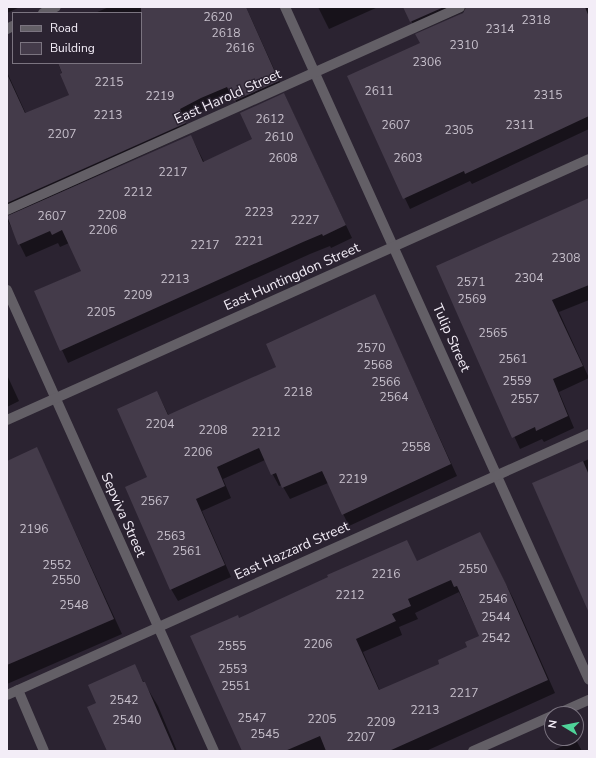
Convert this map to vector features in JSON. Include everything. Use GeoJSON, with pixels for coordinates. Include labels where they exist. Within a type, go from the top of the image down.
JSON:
{"type":"FeatureCollection","features":[{"type":"Feature","properties":{"kind":"street"},"geometry":{"type":"LineString","coordinates":[[45,12],[56,7]]}},
{"type":"Feature","properties":{"kind":"street","name":"Tulip Street"},"geometry":{"type":"LineString","coordinates":[[285,7],[395,246],[496,475],[589,680]]}},
{"type":"Feature","properties":{"kind":"street","name":"East Harold Street"},"geometry":{"type":"LineString","coordinates":[[7,210],[460,7]]}},
{"type":"Feature","properties":{"kind":"street","name":"East Huntingdon Street"},"geometry":{"type":"LineString","coordinates":[[7,420],[589,159]]}},
{"type":"Feature","properties":{"kind":"street","name":"Sepviva Street"},"geometry":{"type":"LineString","coordinates":[[7,290],[214,751]]}},
{"type":"Feature","properties":{"kind":"street","name":"East Hazzard Street"},"geometry":{"type":"LineString","coordinates":[[7,695],[589,434]]}},
{"type":"Feature","properties":{"kind":"street"},"geometry":{"type":"LineString","coordinates":[[18,690],[44,751]]}},
{"type":"Feature","properties":{"kind":"street"},"geometry":{"type":"LineString","coordinates":[[575,706],[589,700]]}},
{"type":"Feature","properties":{"kind":"street"},"geometry":{"type":"LineString","coordinates":[[473,751],[544,720]]}},
{"type":"Feature","properties":{"kind":"building"},"geometry":{"type":"Polygon","coordinates":[[[141,7],[246,7],[279,81],[234,101],[227,87],[201,98],[180,109],[186,123],[7,203],[7,74],[25,113],[69,95],[60,74],[62,73],[58,64],[142,64],[141,7]]]}},
{"type":"Feature","properties":{"kind":"building"},"geometry":{"type":"Polygon","coordinates":[[[403,7],[444,7],[410,22],[403,7]]]}},
{"type":"Feature","properties":{"kind":"building"},"geometry":{"type":"Polygon","coordinates":[[[466,7],[585,7],[589,17],[589,116],[465,174],[464,171],[403,199],[347,76],[420,43],[415,34],[463,13],[466,7]]]}},
{"type":"Feature","properties":{"kind":"building"},"geometry":{"type":"Polygon","coordinates":[[[284,93],[346,225],[323,236],[322,234],[303,242],[60,351],[34,291],[81,271],[62,230],[52,235],[50,231],[18,245],[7,216],[191,135],[203,162],[252,139],[240,113],[284,93]]]}},
{"type":"Feature","properties":{"kind":"building"},"geometry":{"type":"Polygon","coordinates":[[[589,198],[589,285],[552,300],[583,366],[553,379],[568,416],[536,431],[535,427],[512,438],[436,266],[589,198]]]}},
{"type":"Feature","properties":{"kind":"building"},"geometry":{"type":"Polygon","coordinates":[[[375,294],[451,464],[342,515],[322,471],[282,488],[276,473],[271,475],[259,448],[217,467],[225,486],[196,499],[225,565],[170,590],[125,487],[147,477],[117,409],[157,391],[168,415],[276,367],[266,344],[375,294]]]}},
{"type":"Feature","properties":{"kind":"building"},"geometry":{"type":"Polygon","coordinates":[[[37,447],[114,619],[7,665],[7,461],[37,447]]]}},
{"type":"Feature","properties":{"kind":"building"},"geometry":{"type":"Polygon","coordinates":[[[583,461],[589,475],[589,613],[532,483],[583,461]]]}},
{"type":"Feature","properties":{"kind":"building"},"geometry":{"type":"Polygon","coordinates":[[[480,532],[506,584],[548,680],[389,751],[326,751],[320,736],[285,751],[242,751],[190,636],[238,615],[239,618],[328,577],[327,575],[407,540],[417,561],[480,532]],[[451,580],[408,599],[411,606],[392,614],[396,621],[356,639],[379,690],[439,664],[438,660],[467,647],[465,642],[479,636],[457,586],[454,587],[451,580]]]}},
{"type":"Feature","properties":{"kind":"building"},"geometry":{"type":"Polygon","coordinates":[[[135,664],[143,682],[145,682],[175,751],[107,751],[87,707],[96,703],[88,685],[135,664]]]}}]}
